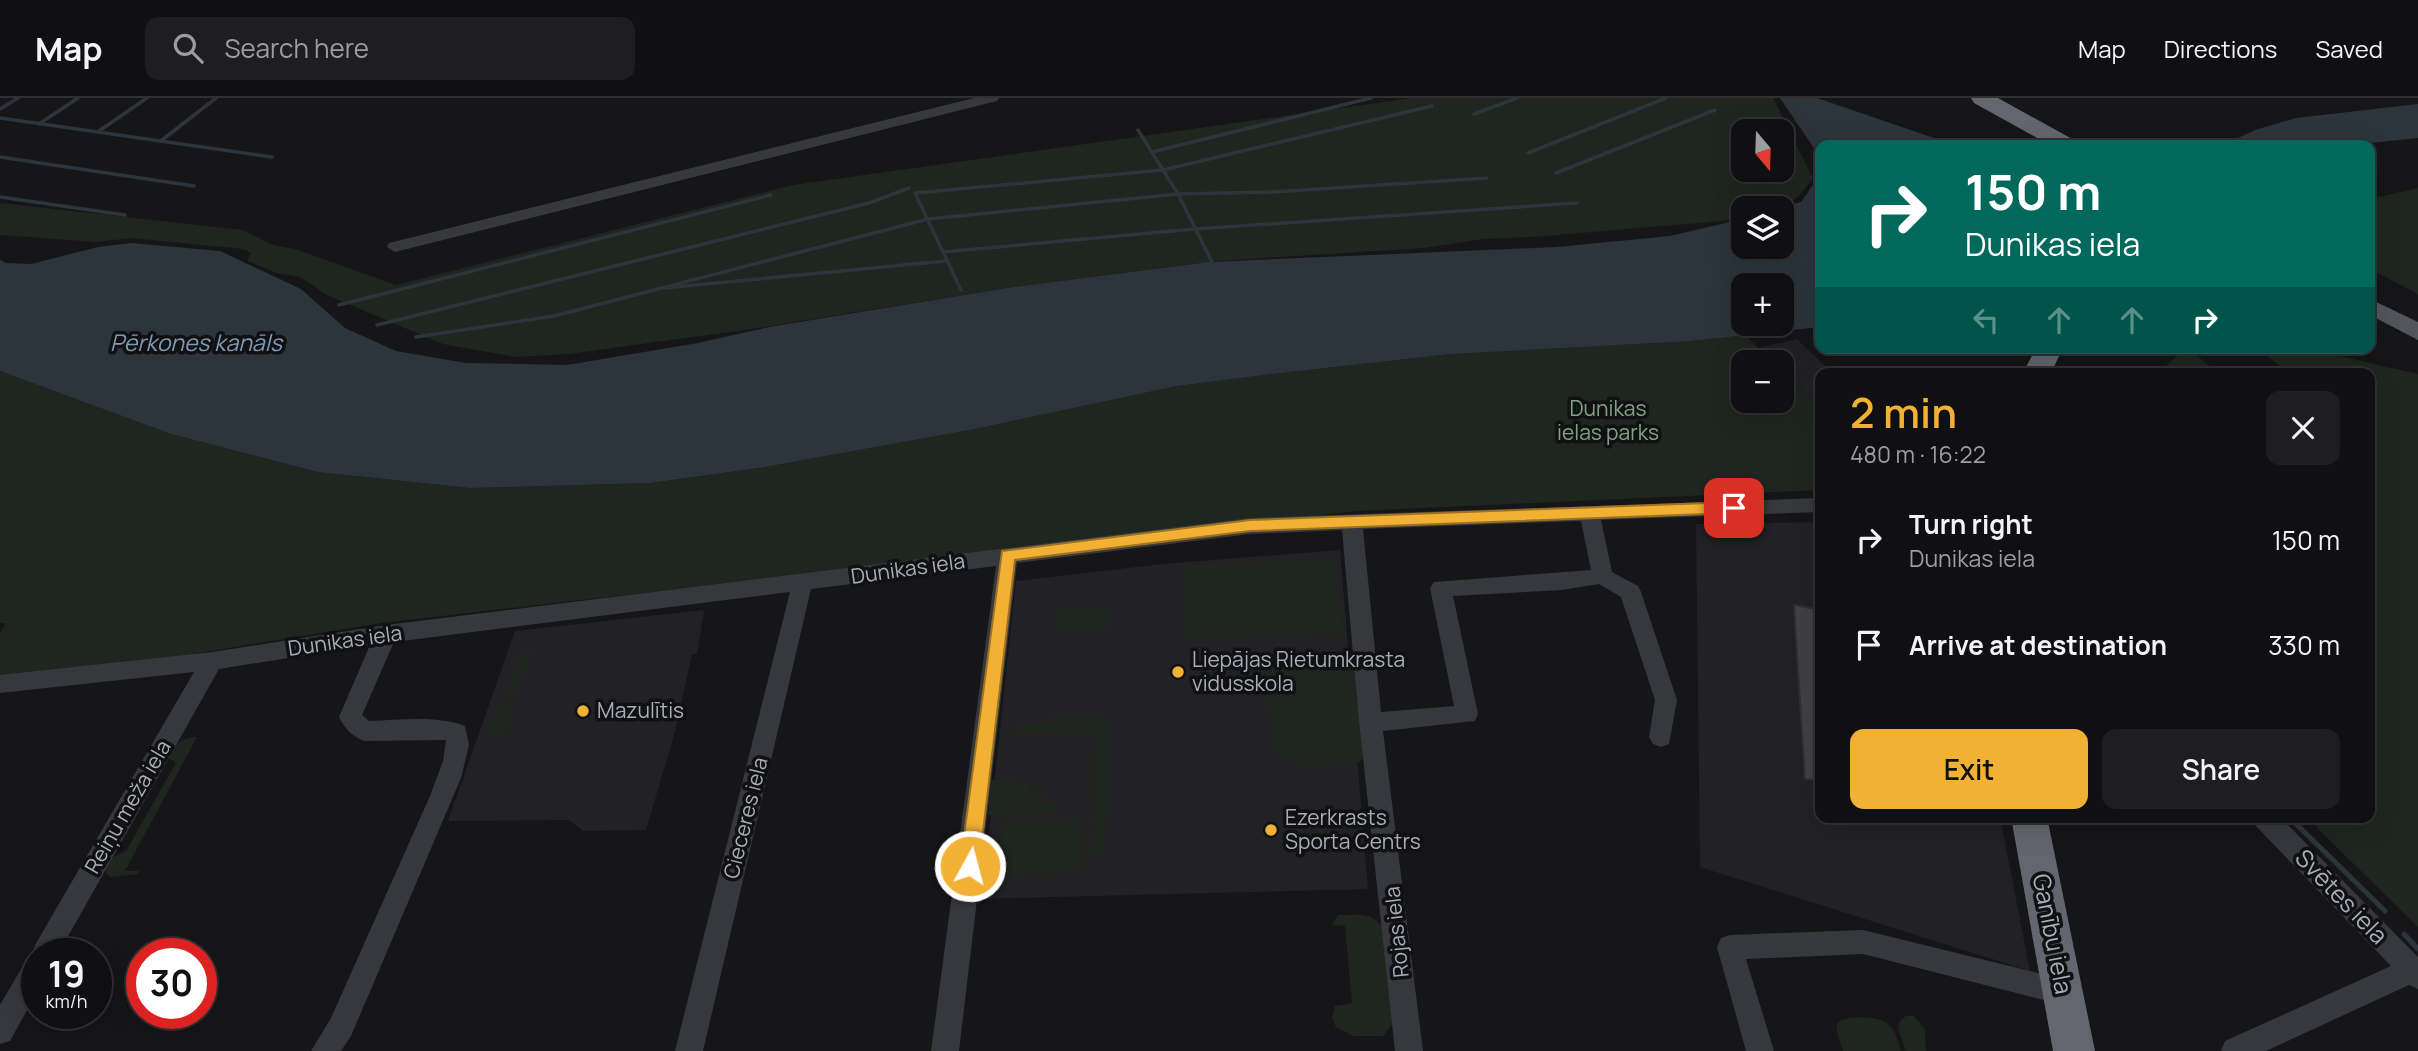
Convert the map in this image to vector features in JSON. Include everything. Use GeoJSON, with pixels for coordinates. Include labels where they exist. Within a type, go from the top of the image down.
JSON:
{"type":"FeatureCollection","features":[{"type":"Feature","properties":{"kind":"highway"},"geometry":{"type":"LineString","coordinates":[[1972,98],[2015,140]]}},
{"type":"Feature","properties":{"kind":"highway"},"geometry":{"type":"LineString","coordinates":[[1982,98],[2058,140]]}},
{"type":"Feature","properties":{"kind":"highway","name":"Ganību iela"},"geometry":{"type":"LineString","coordinates":[[2030,823],[2074,1051]]}},
{"type":"Feature","properties":{"kind":"main road"},"geometry":{"type":"LineString","coordinates":[[2375,309],[2418,332]]}},
{"type":"Feature","properties":{"kind":"street"},"geometry":{"type":"LineString","coordinates":[[394,247],[992,98]]}},
{"type":"Feature","properties":{"kind":"street","name":"Dunikas iela"},"geometry":{"type":"LineString","coordinates":[[0,684],[212,661],[386,634],[1250,526],[1815,505]]}},
{"type":"Feature","properties":{"kind":"street"},"geometry":{"type":"LineString","coordinates":[[1589,513],[1597,540],[1602,576]]}},
{"type":"Feature","properties":{"kind":"street","name":"Rojas iela"},"geometry":{"type":"LineString","coordinates":[[1352,522],[1371,722],[1409,1051]]}},
{"type":"Feature","properties":{"kind":"street"},"geometry":{"type":"LineString","coordinates":[[944,1051],[1007,555]]}},
{"type":"Feature","properties":{"kind":"street"},"geometry":{"type":"LineString","coordinates":[[1371,722],[1467,715],[1441,588],[1562,582],[1602,576],[1630,592],[1666,699],[1661,737]]}},
{"type":"Feature","properties":{"kind":"street","name":"Cieceres iela"},"geometry":{"type":"LineString","coordinates":[[689,1051],[802,584]]}},
{"type":"Feature","properties":{"kind":"street"},"geometry":{"type":"LineString","coordinates":[[326,1050],[341,1027],[435,810],[456,757],[459,741],[457,733],[442,729],[364,731],[350,717],[386,634]]}},
{"type":"Feature","properties":{"kind":"street","name":"Reiņu meža iela"},"geometry":{"type":"LineString","coordinates":[[53,938],[212,661]]}},
{"type":"Feature","properties":{"kind":"street","name":"Svētes iela"},"geometry":{"type":"LineString","coordinates":[[2270,823],[2415,973]]}},
{"type":"Feature","properties":{"kind":"street"},"geometry":{"type":"LineString","coordinates":[[1760,1051],[1730,947],[1863,942],[2063,992]]}},
{"type":"Feature","properties":{"kind":"street"},"geometry":{"type":"LineString","coordinates":[[2235,1051],[2415,973]]}},
{"type":"Feature","properties":{"kind":"street"},"geometry":{"type":"LineString","coordinates":[[0,1031],[21,994]]}},
{"type":"Feature","properties":{"kind":"shaded area"},"geometry":{"type":"Polygon","coordinates":[[[1797,339],[1828,368],[1815,368],[1815,403],[1794,383],[1794,350],[1758,348],[1797,339]]]}},
{"type":"Feature","properties":{"kind":"shaded area"},"geometry":{"type":"Polygon","coordinates":[[[1815,522],[1815,823],[2001,823],[2030,971],[1700,867],[1696,524],[1815,522]]]}},
{"type":"Feature","properties":{"kind":"shaded area","name":"Liepājas Rietumkrasta vidusskola"},"geometry":{"type":"Polygon","coordinates":[[[1340,550],[1368,889],[982,899],[1016,581],[1162,564],[1340,550]]]}},
{"type":"Feature","properties":{"kind":"shaded area","name":"Mazulītis"},"geometry":{"type":"Polygon","coordinates":[[[704,610],[697,654],[692,654],[675,732],[646,830],[583,831],[569,820],[448,821],[515,631],[704,610]]]}},
{"type":"Feature","properties":{"kind":"green space"},"geometry":{"type":"Polygon","coordinates":[[[1412,98],[1773,98],[1784,119],[1731,119],[1731,182],[1794,182],[1794,140],[1813,178],[1794,199],[1794,196],[1731,196],[1731,219],[1724,221],[1483,239],[1424,248],[1217,261],[1007,288],[751,329],[569,354],[515,357],[443,344],[327,295],[300,277],[277,273],[247,261],[251,253],[243,249],[131,238],[96,242],[0,235],[0,203],[243,230],[273,245],[295,249],[396,285],[793,185],[1412,98]]]}},
{"type":"Feature","properties":{"kind":"green space"},"geometry":{"type":"Polygon","coordinates":[[[2418,188],[2418,294],[2375,272],[2375,198],[2418,188]]]}},
{"type":"Feature","properties":{"kind":"green space","name":"Dunikas ielas parks"},"geometry":{"type":"Polygon","coordinates":[[[1746,336],[1760,350],[1731,350],[1731,413],[1794,413],[1794,383],[1815,403],[1815,490],[1358,511],[381,623],[199,653],[0,681],[0,634],[6,623],[0,623],[0,371],[171,434],[318,472],[470,488],[650,483],[765,467],[975,429],[1177,386],[1451,354],[1746,336]]]}},
{"type":"Feature","properties":{"kind":"green space"},"geometry":{"type":"Polygon","coordinates":[[[2179,354],[2195,354],[2213,368],[2164,368],[2179,354]]]}},
{"type":"Feature","properties":{"kind":"green space"},"geometry":{"type":"Polygon","coordinates":[[[2264,354],[2331,354],[2418,374],[2418,927],[2312,823],[2375,823],[2375,368],[2283,368],[2264,354]]]}},
{"type":"Feature","properties":{"kind":"green space"},"geometry":{"type":"Polygon","coordinates":[[[1332,559],[1343,633],[1186,639],[1182,565],[1332,559]]]}},
{"type":"Feature","properties":{"kind":"green space"},"geometry":{"type":"Polygon","coordinates":[[[1107,607],[1107,630],[1054,632],[1057,608],[1107,607]]]}},
{"type":"Feature","properties":{"kind":"green space"},"geometry":{"type":"Polygon","coordinates":[[[528,649],[532,653],[516,695],[505,698],[519,654],[528,649]]]}},
{"type":"Feature","properties":{"kind":"green space"},"geometry":{"type":"Polygon","coordinates":[[[1284,660],[1350,660],[1357,664],[1365,757],[1359,762],[1301,764],[1281,757],[1274,749],[1269,677],[1273,666],[1284,660]]]}},
{"type":"Feature","properties":{"kind":"green space"},"geometry":{"type":"Polygon","coordinates":[[[511,704],[515,709],[505,735],[496,739],[487,737],[488,726],[496,711],[511,704]]]}},
{"type":"Feature","properties":{"kind":"green space"},"geometry":{"type":"Polygon","coordinates":[[[1109,716],[1105,856],[1093,856],[1096,733],[1014,734],[1015,725],[1046,725],[1047,718],[1109,716]]]}},
{"type":"Feature","properties":{"kind":"green space"},"geometry":{"type":"Polygon","coordinates":[[[197,737],[125,871],[139,871],[138,874],[111,877],[106,874],[107,860],[126,851],[176,763],[167,757],[183,740],[197,737]]]}},
{"type":"Feature","properties":{"kind":"green space"},"geometry":{"type":"Polygon","coordinates":[[[1015,779],[1015,783],[1029,781],[1028,792],[1044,789],[1042,800],[1045,800],[1045,805],[1055,805],[1054,813],[988,815],[991,780],[1015,779]]]}},
{"type":"Feature","properties":{"kind":"green space"},"geometry":{"type":"Polygon","coordinates":[[[1082,820],[1081,872],[998,875],[1002,822],[1082,820]]]}},
{"type":"Feature","properties":{"kind":"green space"},"geometry":{"type":"Polygon","coordinates":[[[1339,915],[1370,917],[1384,930],[1394,1022],[1383,1036],[1353,1036],[1336,1027],[1332,1019],[1335,1006],[1352,1003],[1345,926],[1331,925],[1339,915]]]}},
{"type":"Feature","properties":{"kind":"green space"},"geometry":{"type":"Polygon","coordinates":[[[1906,1016],[1914,1016],[1925,1029],[1926,1051],[1905,1049],[1898,1028],[1900,1021],[1906,1016]]]}},
{"type":"Feature","properties":{"kind":"green space"},"geometry":{"type":"Polygon","coordinates":[[[1844,1019],[1878,1019],[1889,1025],[1901,1051],[1843,1051],[1837,1023],[1844,1019]]]}},
{"type":"Feature","properties":{"kind":"water"},"geometry":{"type":"Polygon","coordinates":[[[1780,98],[1817,98],[1938,140],[1815,140],[1815,150],[1780,98]]]}},
{"type":"Feature","properties":{"kind":"water"},"geometry":{"type":"Polygon","coordinates":[[[2418,104],[2418,138],[2375,142],[2375,140],[2234,140],[2255,130],[2296,118],[2418,104]]]}},
{"type":"Feature","properties":{"kind":"water","name":"Pērkones kanāls"},"geometry":{"type":"Polygon","coordinates":[[[1815,182],[1815,328],[1794,330],[1794,273],[1731,273],[1731,336],[1736,336],[1451,354],[1272,374],[1177,386],[975,429],[765,467],[650,483],[470,488],[318,472],[171,434],[0,371],[0,260],[6,263],[31,264],[98,247],[131,243],[220,251],[301,289],[345,328],[396,351],[466,363],[567,365],[698,343],[769,327],[1007,288],[1209,262],[1557,247],[1670,236],[1731,222],[1731,259],[1794,259],[1794,204],[1801,202],[1815,182]]]}},
{"type":"Feature","properties":{"kind":"building"},"geometry":{"type":"Polygon","coordinates":[[[1794,605],[1815,609],[1815,780],[1805,779],[1794,605]]]}},
{"type":"Feature","properties":{"kind":"waterway"},"geometry":{"type":"LineString","coordinates":[[0,109],[18,98]]}},
{"type":"Feature","properties":{"kind":"waterway"},"geometry":{"type":"LineString","coordinates":[[40,124],[78,98]]}},
{"type":"Feature","properties":{"kind":"waterway"},"geometry":{"type":"LineString","coordinates":[[99,131],[147,98]]}},
{"type":"Feature","properties":{"kind":"waterway"},"geometry":{"type":"LineString","coordinates":[[162,140],[216,98]]}},
{"type":"Feature","properties":{"kind":"waterway"},"geometry":{"type":"LineString","coordinates":[[1152,152],[1371,98]]}},
{"type":"Feature","properties":{"kind":"waterway"},"geometry":{"type":"LineString","coordinates":[[1474,114],[1517,98]]}},
{"type":"Feature","properties":{"kind":"waterway"},"geometry":{"type":"LineString","coordinates":[[1528,153],[1666,98]]}},
{"type":"Feature","properties":{"kind":"waterway"},"geometry":{"type":"LineString","coordinates":[[1163,170],[1432,106]]}},
{"type":"Feature","properties":{"kind":"waterway"},"geometry":{"type":"LineString","coordinates":[[1556,173],[1715,110]]}},
{"type":"Feature","properties":{"kind":"waterway"},"geometry":{"type":"LineString","coordinates":[[0,118],[40,124]]}},
{"type":"Feature","properties":{"kind":"waterway"},"geometry":{"type":"LineString","coordinates":[[40,124],[272,157]]}},
{"type":"Feature","properties":{"kind":"waterway"},"geometry":{"type":"LineString","coordinates":[[1138,130],[1163,170]]}},
{"type":"Feature","properties":{"kind":"waterway"},"geometry":{"type":"LineString","coordinates":[[0,157],[194,186]]}},
{"type":"Feature","properties":{"kind":"waterway"},"geometry":{"type":"LineString","coordinates":[[927,219],[915,193],[1163,170]]}},
{"type":"Feature","properties":{"kind":"waterway"},"geometry":{"type":"LineString","coordinates":[[1163,170],[1178,194]]}},
{"type":"Feature","properties":{"kind":"waterway"},"geometry":{"type":"LineString","coordinates":[[1178,194],[1273,192],[1487,178]]}},
{"type":"Feature","properties":{"kind":"waterway"},"geometry":{"type":"LineString","coordinates":[[377,325],[869,203],[909,188]]}},
{"type":"Feature","properties":{"kind":"waterway"},"geometry":{"type":"LineString","coordinates":[[927,219],[1178,194]]}},
{"type":"Feature","properties":{"kind":"waterway"},"geometry":{"type":"LineString","coordinates":[[1178,194],[1195,229]]}},
{"type":"Feature","properties":{"kind":"waterway"},"geometry":{"type":"LineString","coordinates":[[339,305],[771,195]]}},
{"type":"Feature","properties":{"kind":"waterway"},"geometry":{"type":"LineString","coordinates":[[0,197],[125,215]]}},
{"type":"Feature","properties":{"kind":"waterway"},"geometry":{"type":"LineString","coordinates":[[1195,229],[1577,203]]}},
{"type":"Feature","properties":{"kind":"waterway"},"geometry":{"type":"LineString","coordinates":[[416,337],[554,316],[927,219]]}},
{"type":"Feature","properties":{"kind":"waterway"},"geometry":{"type":"LineString","coordinates":[[927,219],[961,290]]}},
{"type":"Feature","properties":{"kind":"waterway"},"geometry":{"type":"LineString","coordinates":[[943,252],[1195,229]]}},
{"type":"Feature","properties":{"kind":"waterway"},"geometry":{"type":"LineString","coordinates":[[1195,229],[1212,262]]}},
{"type":"Feature","properties":{"kind":"waterway"},"geometry":{"type":"LineString","coordinates":[[664,288],[946,261]]}},
{"type":"Feature","properties":{"kind":"waterway"},"geometry":{"type":"LineString","coordinates":[[2295,823],[2385,911]]}},
{"type":"Feature","properties":{"kind":"waterway"},"geometry":{"type":"LineString","coordinates":[[2404,934],[2418,949]]}},
{"type":"Feature","properties":{"kind":"place","name":"Liepājas Rietumkrasta vidusskola"},"geometry":{"type":"Point","coordinates":[1178,672]}},
{"type":"Feature","properties":{"kind":"place","name":"Mazulītis"},"geometry":{"type":"Point","coordinates":[583,711]}},
{"type":"Feature","properties":{"kind":"place","name":"Ezerkrasts Sporta Centrs"},"geometry":{"type":"Point","coordinates":[1271,830]}},
{"type":"Feature","properties":{"kind":"route"},"geometry":{"type":"LineString","coordinates":[[970,866],[1007,555],[1250,526],[1734,508]]}}]}
